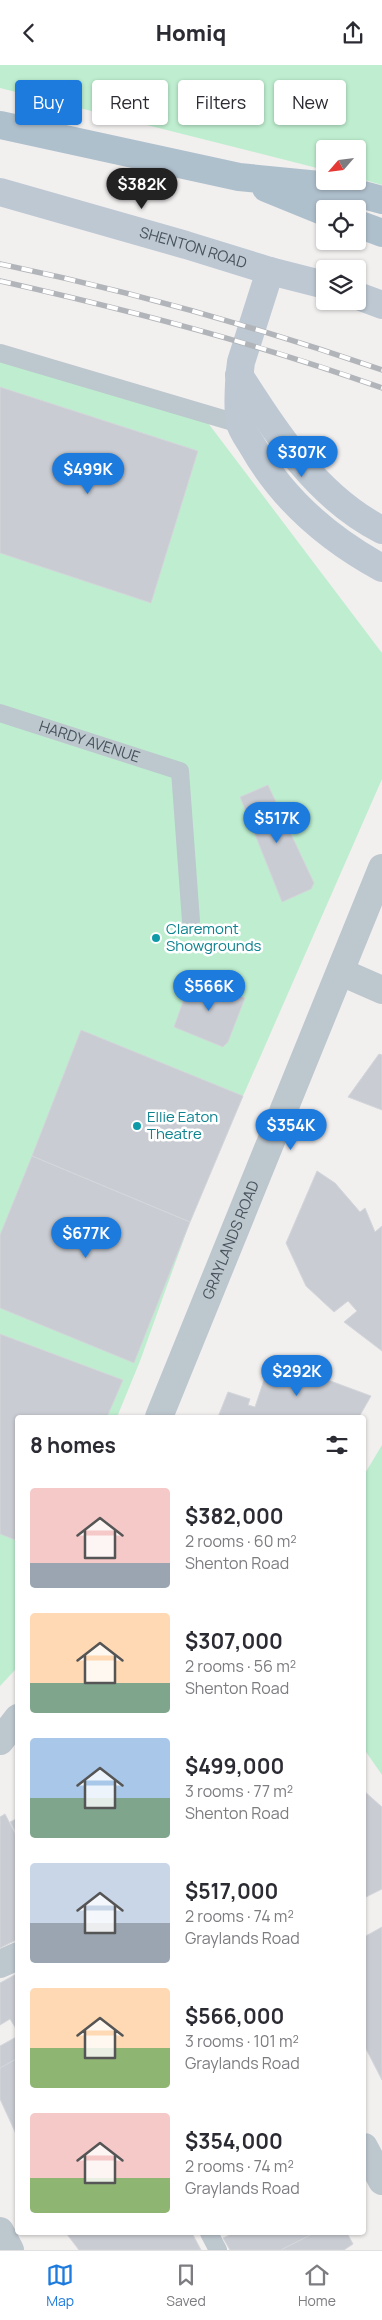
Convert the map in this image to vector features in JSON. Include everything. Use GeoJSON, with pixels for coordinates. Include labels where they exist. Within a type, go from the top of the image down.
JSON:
{"type":"FeatureCollection","features":[{"type":"Feature","properties":{"kind":"main road"},"geometry":{"type":"LineString","coordinates":[[0,125],[240,177],[330,186],[382,200]]}},
{"type":"Feature","properties":{"kind":"main road"},"geometry":{"type":"LineString","coordinates":[[240,177],[316,208]]}},
{"type":"Feature","properties":{"kind":"main road","name":"SHENTON ROAD"},"geometry":{"type":"LineString","coordinates":[[0,192],[316,283]]}},
{"type":"Feature","properties":{"kind":"main road"},"geometry":{"type":"LineString","coordinates":[[366,227],[382,233]]}},
{"type":"Feature","properties":{"kind":"main road"},"geometry":{"type":"LineString","coordinates":[[270,271],[241,362],[239,375],[240,424],[267,470],[308,517],[350,550],[382,568]]}},
{"type":"Feature","properties":{"kind":"main road"},"geometry":{"type":"LineString","coordinates":[[366,299],[382,305]]}},
{"type":"Feature","properties":{"kind":"main road"},"geometry":{"type":"LineString","coordinates":[[239,375],[291,452],[330,495],[382,530]]}},
{"type":"Feature","properties":{"kind":"street","name":"GRAYLANDS ROAD"},"geometry":{"type":"LineString","coordinates":[[160,1415],[382,868]]}},
{"type":"Feature","properties":{"kind":"street"},"geometry":{"type":"LineString","coordinates":[[341,972],[382,990]]}},
{"type":"Feature","properties":{"kind":"street"},"geometry":{"type":"LineString","coordinates":[[0,1741],[15,1721]]}},
{"type":"Feature","properties":{"kind":"street"},"geometry":{"type":"LineString","coordinates":[[0,1964],[15,1957]]}},
{"type":"Feature","properties":{"kind":"street"},"geometry":{"type":"LineString","coordinates":[[366,2151],[382,2181]]}},
{"type":"Feature","properties":{"kind":"street"},"geometry":{"type":"LineString","coordinates":[[0,2231],[10,2250]]}},
{"type":"Feature","properties":{"kind":"lane"},"geometry":{"type":"LineString","coordinates":[[0,353],[240,424]]}},
{"type":"Feature","properties":{"kind":"lane","name":"HARDY AVENUE"},"geometry":{"type":"LineString","coordinates":[[0,713],[180,771],[191,921]]}},
{"type":"Feature","properties":{"kind":"lane"},"geometry":{"type":"LineString","coordinates":[[210,2235],[218,2250]]}},
{"type":"Feature","properties":{"kind":"green space"},"geometry":{"type":"Polygon","coordinates":[[[0,65],[382,65],[382,185],[366,180],[366,140],[316,140],[316,168],[147,125],[168,125],[168,80],[92,80],[92,111],[82,109],[82,80],[15,80],[15,92],[0,88],[0,65]]]}},
{"type":"Feature","properties":{"kind":"green space","name":"Claremont Showgrounds"},"geometry":{"type":"Polygon","coordinates":[[[0,357],[202,415],[382,653],[382,779],[190,1222],[140,1361],[118,1415],[15,1415],[15,1670],[0,1686],[0,357]]]}},
{"type":"Feature","properties":{"kind":"green space"},"geometry":{"type":"Polygon","coordinates":[[[382,1445],[382,1775],[366,1752],[366,1472],[382,1445]]]}},
{"type":"Feature","properties":{"kind":"building"},"geometry":{"type":"Polygon","coordinates":[[[0,387],[198,451],[151,603],[0,553],[0,387]]]}},
{"type":"Feature","properties":{"kind":"building"},"geometry":{"type":"Polygon","coordinates":[[[268,785],[314,883],[311,889],[282,902],[240,797],[268,785]]]}},
{"type":"Feature","properties":{"kind":"building"},"geometry":{"type":"Polygon","coordinates":[[[192,976],[245,998],[228,1042],[223,1047],[174,1027],[192,976]]]}},
{"type":"Feature","properties":{"kind":"building","name":"Ellie Eaton Theatre"},"geometry":{"type":"Polygon","coordinates":[[[81,1030],[243,1096],[190,1222],[32,1156],[81,1030]]]}},
{"type":"Feature","properties":{"kind":"building"},"geometry":{"type":"Polygon","coordinates":[[[379,1054],[382,1055],[382,1110],[348,1097],[379,1054]]]}},
{"type":"Feature","properties":{"kind":"building"},"geometry":{"type":"Polygon","coordinates":[[[32,1156],[190,1222],[134,1363],[0,1308],[0,1235],[32,1156]]]}},
{"type":"Feature","properties":{"kind":"building"},"geometry":{"type":"Polygon","coordinates":[[[317,1171],[335,1183],[360,1212],[365,1208],[375,1232],[382,1226],[382,1351],[344,1322],[357,1311],[348,1301],[334,1312],[306,1286],[286,1243],[317,1171]]]}},
{"type":"Feature","properties":{"kind":"building"},"geometry":{"type":"Polygon","coordinates":[[[0,1334],[123,1380],[108,1415],[15,1415],[15,1540],[0,1534],[0,1334]]]}},
{"type":"Feature","properties":{"kind":"building"},"geometry":{"type":"Polygon","coordinates":[[[271,1359],[371,1396],[360,1415],[219,1415],[228,1392],[250,1399],[248,1405],[255,1407],[271,1359]]]}},
{"type":"Feature","properties":{"kind":"building"},"geometry":{"type":"Polygon","coordinates":[[[366,1793],[382,1807],[382,1889],[366,1897],[366,1793]]]}},
{"type":"Feature","properties":{"kind":"building"},"geometry":{"type":"Polygon","coordinates":[[[5,1814],[15,1833],[15,1940],[0,1948],[0,1817],[5,1814]]]}},
{"type":"Feature","properties":{"kind":"building"},"geometry":{"type":"Polygon","coordinates":[[[15,1820],[15,1831],[10,1822],[15,1820]]]}},
{"type":"Feature","properties":{"kind":"building"},"geometry":{"type":"Polygon","coordinates":[[[382,1927],[382,2080],[366,2049],[366,1936],[382,1927]]]}},
{"type":"Feature","properties":{"kind":"building"},"geometry":{"type":"Polygon","coordinates":[[[15,1975],[15,2027],[10,2019],[0,2025],[0,1983],[15,1975]]]}},
{"type":"Feature","properties":{"kind":"building"},"geometry":{"type":"Polygon","coordinates":[[[15,2038],[15,2060],[0,2068],[0,2046],[15,2038]]]}},
{"type":"Feature","properties":{"kind":"building"},"geometry":{"type":"Polygon","coordinates":[[[15,2060],[15,2132],[0,2099],[0,2068],[15,2060]]]}},
{"type":"Feature","properties":{"kind":"building"},"geometry":{"type":"Polygon","coordinates":[[[68,2235],[193,2235],[201,2250],[79,2250],[68,2235]]]}},
{"type":"Feature","properties":{"kind":"building"},"geometry":{"type":"Polygon","coordinates":[[[230,2235],[310,2235],[281,2250],[230,2250],[223,2238],[230,2235]]]}},
{"type":"Feature","properties":{"kind":"building"},"geometry":{"type":"Polygon","coordinates":[[[310,2235],[348,2235],[353,2244],[344,2250],[281,2250],[310,2235]]]}},
{"type":"Feature","properties":{"kind":"railway"},"geometry":{"type":"LineString","coordinates":[[0,264],[97,286],[193,311],[288,339],[382,370]]}},
{"type":"Feature","properties":{"kind":"railway"},"geometry":{"type":"LineString","coordinates":[[0,281],[97,304],[240,342],[382,388]]}},
{"type":"Feature","properties":{"kind":"place","name":"Claremont Showgrounds"},"geometry":{"type":"Point","coordinates":[156,938]}},
{"type":"Feature","properties":{"kind":"place","name":"Ellie Eaton Theatre"},"geometry":{"type":"Point","coordinates":[137,1126]}}]}
